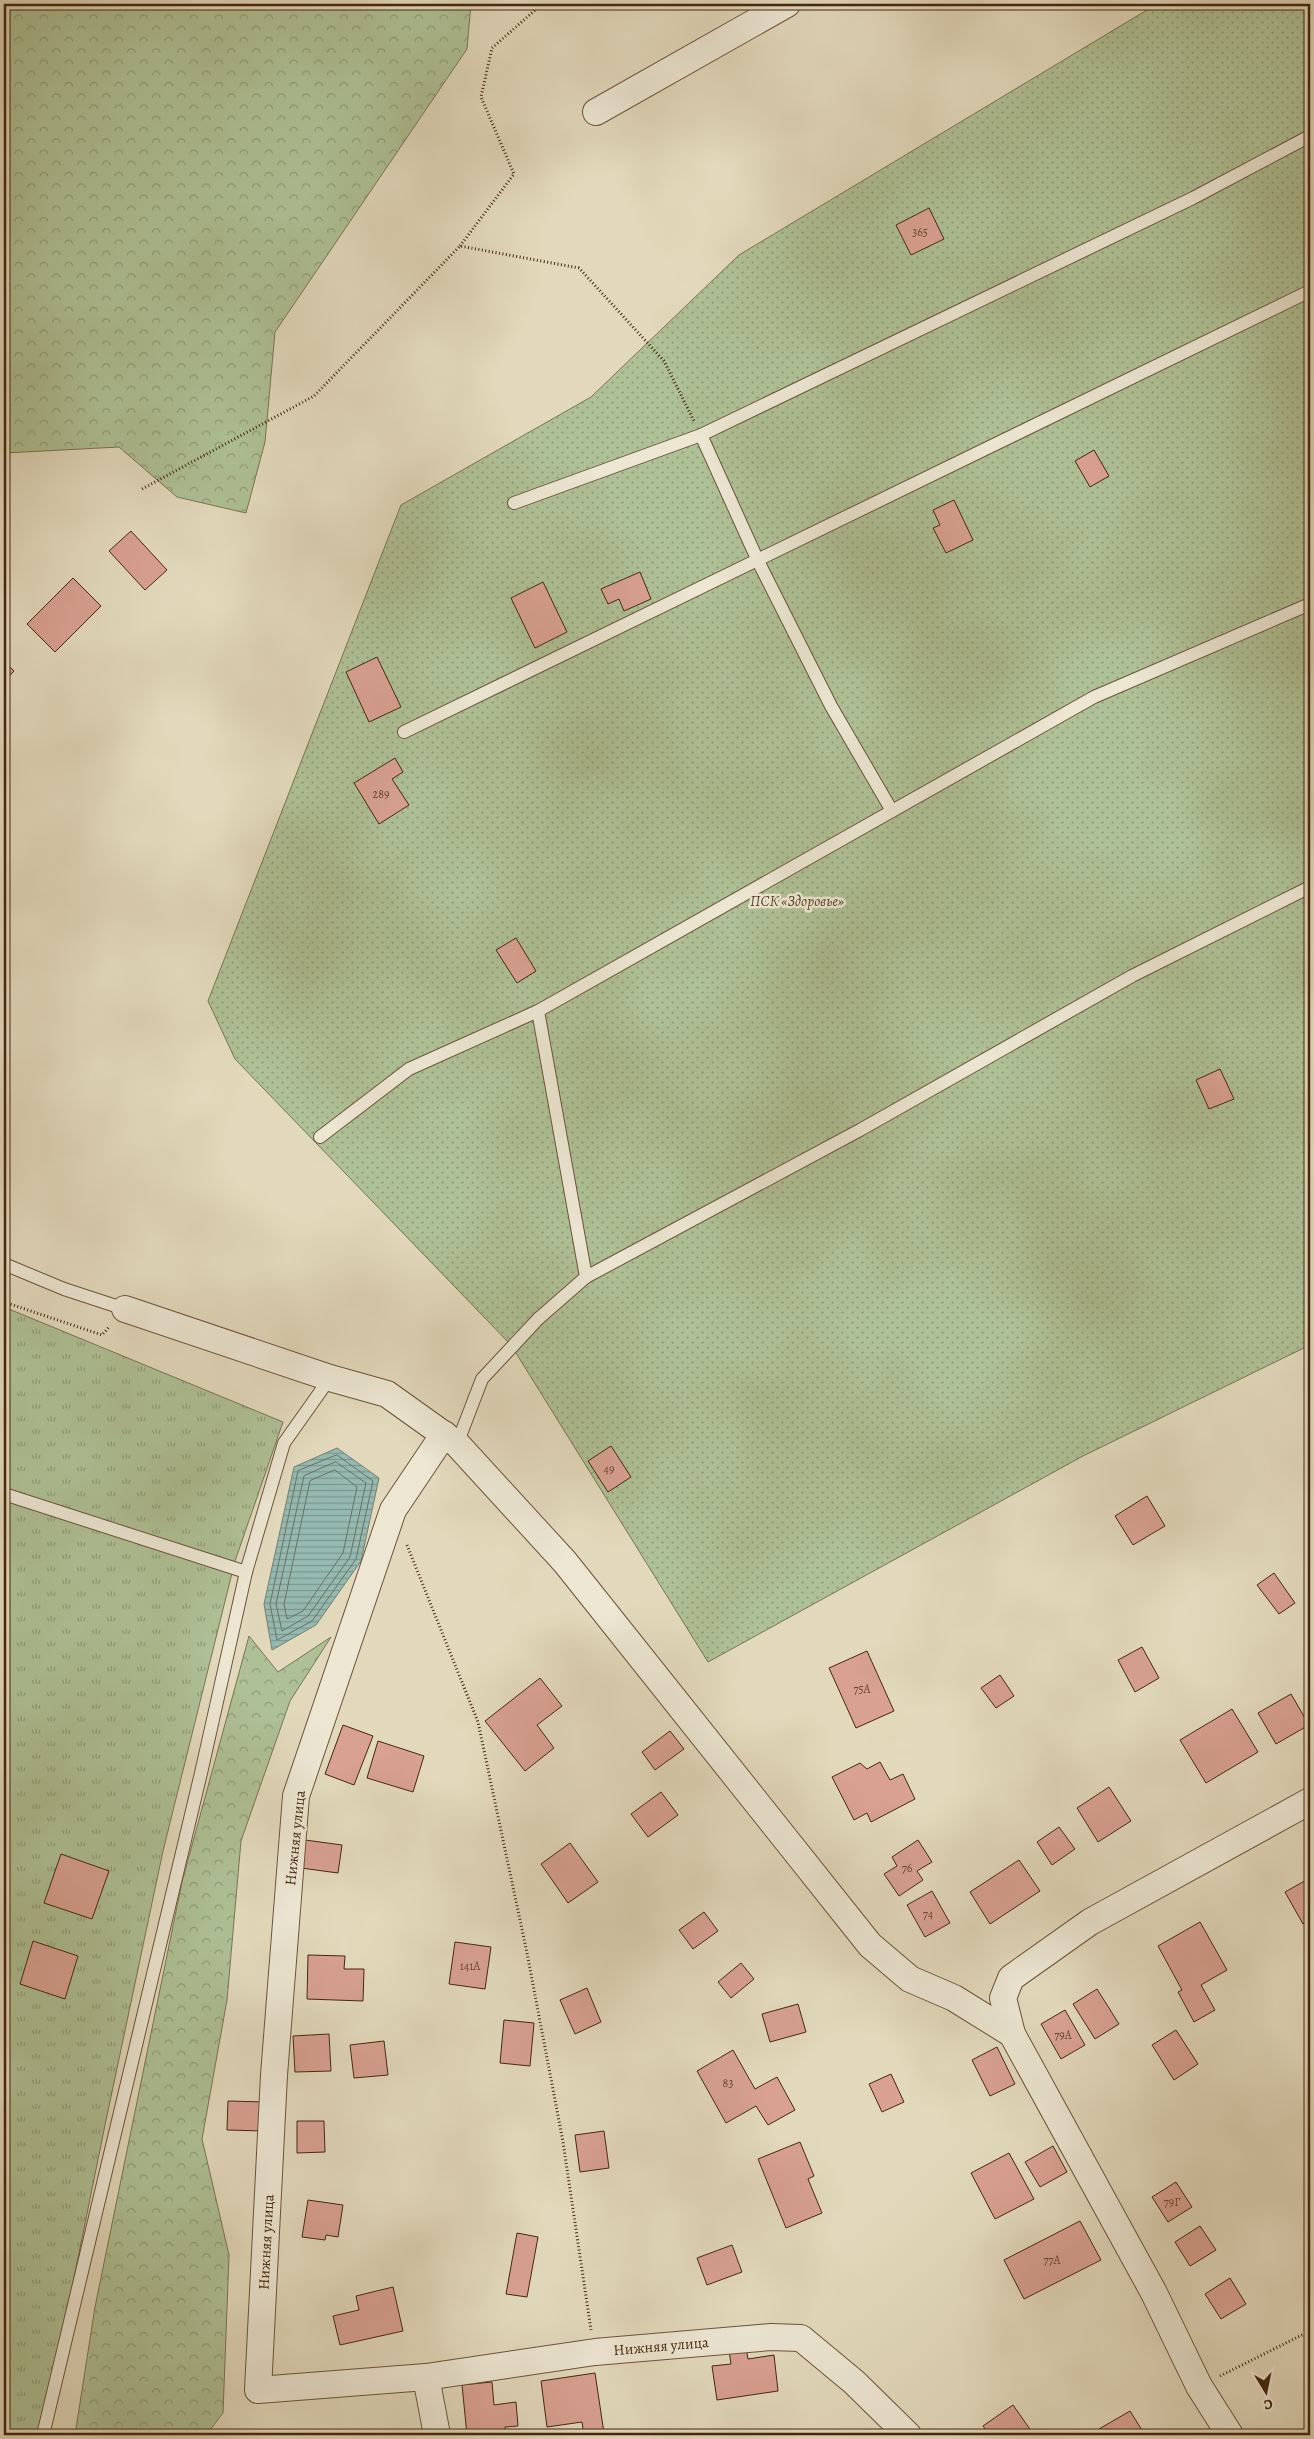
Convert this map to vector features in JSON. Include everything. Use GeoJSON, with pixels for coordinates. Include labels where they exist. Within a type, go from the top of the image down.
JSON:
{"type":"FeatureCollection","features":[{"type":"Feature","properties":{"kind":"street"},"geometry":{"type":"LineString","coordinates":[[596,112],[787,4]]}},
{"type":"Feature","properties":{"kind":"street"},"geometry":{"type":"LineString","coordinates":[[126,1309],[330,1378],[387,1394],[450,1439],[565,1562],[870,1945],[910,1979],[954,1998],[1012,2034]]}},
{"type":"Feature","properties":{"kind":"street","name":"Нижняя улица"},"geometry":{"type":"LineString","coordinates":[[450,1439],[393,1510],[296,1796],[274,2075],[258,2390],[426,2377],[595,2352],[771,2336],[801,2338],[854,2382],[908,2435]]}},
{"type":"Feature","properties":{"kind":"street"},"geometry":{"type":"LineString","coordinates":[[1230,2435],[1199,2386],[1154,2292],[1012,2034],[1003,1998],[1011,1978],[1090,1922],[1310,1801]]}},
{"type":"Feature","properties":{"kind":"street"},"geometry":{"type":"LineString","coordinates":[[426,2377],[437,2435]]}},
{"type":"Feature","properties":{"kind":"lane"},"geometry":{"type":"LineString","coordinates":[[514,503],[701,435],[1194,198],[1310,136]]}},
{"type":"Feature","properties":{"kind":"lane"},"geometry":{"type":"LineString","coordinates":[[404,732],[1310,291]]}},
{"type":"Feature","properties":{"kind":"lane"},"geometry":{"type":"LineString","coordinates":[[701,435],[758,561],[831,706],[892,811]]}},
{"type":"Feature","properties":{"kind":"lane"},"geometry":{"type":"LineString","coordinates":[[320,1137],[409,1069],[538,1011],[1094,697],[1310,604]]}},
{"type":"Feature","properties":{"kind":"lane"},"geometry":{"type":"LineString","coordinates":[[450,1439],[482,1379],[538,1319],[586,1277],[860,1130],[1132,976],[1310,887]]}},
{"type":"Feature","properties":{"kind":"lane"},"geometry":{"type":"LineString","coordinates":[[538,1011],[586,1277]]}},
{"type":"Feature","properties":{"kind":"lane"},"geometry":{"type":"LineString","coordinates":[[4,1264],[64,1289],[126,1309]]}},
{"type":"Feature","properties":{"kind":"lane"},"geometry":{"type":"LineString","coordinates":[[43,2435],[201,1773],[246,1572],[284,1443],[330,1378]]}},
{"type":"Feature","properties":{"kind":"lane"},"geometry":{"type":"LineString","coordinates":[[4,1494],[246,1572]]}},
{"type":"Feature","properties":{"kind":"path"},"geometry":{"type":"LineString","coordinates":[[142,488],[314,396],[460,246],[514,174],[481,97],[492,48],[542,4]]}},
{"type":"Feature","properties":{"kind":"path"},"geometry":{"type":"LineString","coordinates":[[460,246],[578,268],[664,361],[701,435]]}},
{"type":"Feature","properties":{"kind":"path"},"geometry":{"type":"LineString","coordinates":[[4,1302],[102,1336],[126,1309]]}},
{"type":"Feature","properties":{"kind":"path"},"geometry":{"type":"LineString","coordinates":[[393,1510],[478,1722],[525,1943],[561,2133],[595,2352]]}},
{"type":"Feature","properties":{"kind":"path"},"geometry":{"type":"LineString","coordinates":[[1199,2386],[1310,2331]]}},
{"type":"Feature","properties":{"kind":"green space"},"geometry":{"type":"Polygon","coordinates":[[[4,4],[471,4],[467,49],[275,332],[265,442],[246,513],[177,497],[119,447],[4,453],[4,4]]]}},
{"type":"Feature","properties":{"kind":"green space","name":"ПСК «Здоровье»"},"geometry":{"type":"Polygon","coordinates":[[[1157,4],[1310,4],[1310,1345],[1083,1456],[708,1662],[511,1345],[235,1059],[208,1001],[401,505],[591,397],[739,255],[1157,4]]]}},
{"type":"Feature","properties":{"kind":"green space"},"geometry":{"type":"Polygon","coordinates":[[[4,1307],[283,1422],[235,1561],[163,1851],[42,2435],[4,2435],[4,1307]]]}},
{"type":"Feature","properties":{"kind":"green space"},"geometry":{"type":"Polygon","coordinates":[[[249,1636],[278,1672],[331,1637],[290,1701],[241,1841],[227,2000],[202,2139],[229,2255],[223,2413],[206,2435],[75,2435],[95,2307],[182,1882],[249,1636]]]}},
{"type":"Feature","properties":{"kind":"water"},"geometry":{"type":"Polygon","coordinates":[[[337,1448],[379,1478],[361,1561],[316,1625],[272,1650],[264,1604],[294,1467],[337,1448]]]}},
{"type":"Feature","properties":{"kind":"building"},"geometry":{"type":"Polygon","coordinates":[[[929,208],[944,239],[911,255],[896,225],[929,208]]]}},
{"type":"Feature","properties":{"kind":"building"},"geometry":{"type":"Polygon","coordinates":[[[1094,450],[1109,476],[1090,487],[1075,461],[1094,450]]]}},
{"type":"Feature","properties":{"kind":"building"},"geometry":{"type":"Polygon","coordinates":[[[954,500],[973,540],[946,553],[933,528],[940,525],[933,510],[954,500]]]}},
{"type":"Feature","properties":{"kind":"building"},"geometry":{"type":"Polygon","coordinates":[[[131,531],[167,570],[145,590],[109,551],[131,531]]]}},
{"type":"Feature","properties":{"kind":"building"},"geometry":{"type":"Polygon","coordinates":[[[640,572],[651,599],[624,611],[619,599],[608,604],[601,589],[640,572]]]}},
{"type":"Feature","properties":{"kind":"building"},"geometry":{"type":"Polygon","coordinates":[[[73,578],[101,606],[55,652],[27,624],[73,578]]]}},
{"type":"Feature","properties":{"kind":"building"},"geometry":{"type":"Polygon","coordinates":[[[543,582],[567,632],[535,648],[511,598],[543,582]]]}},
{"type":"Feature","properties":{"kind":"building"},"geometry":{"type":"Polygon","coordinates":[[[377,657],[401,707],[369,722],[346,672],[377,657]]]}},
{"type":"Feature","properties":{"kind":"building"},"geometry":{"type":"Polygon","coordinates":[[[4,661],[14,671],[4,682],[4,661]]]}},
{"type":"Feature","properties":{"kind":"building"},"geometry":{"type":"Polygon","coordinates":[[[395,758],[403,772],[392,779],[409,805],[379,824],[354,783],[395,758]]]}},
{"type":"Feature","properties":{"kind":"building"},"geometry":{"type":"Polygon","coordinates":[[[516,938],[536,971],[517,983],[496,950],[516,938]]]}},
{"type":"Feature","properties":{"kind":"building"},"geometry":{"type":"Polygon","coordinates":[[[1220,1069],[1234,1099],[1209,1109],[1196,1080],[1220,1069]]]}},
{"type":"Feature","properties":{"kind":"building"},"geometry":{"type":"Polygon","coordinates":[[[611,1446],[631,1477],[608,1492],[588,1461],[611,1446]]]}},
{"type":"Feature","properties":{"kind":"building"},"geometry":{"type":"Polygon","coordinates":[[[1147,1496],[1165,1526],[1133,1545],[1115,1516],[1147,1496]]]}},
{"type":"Feature","properties":{"kind":"building"},"geometry":{"type":"Polygon","coordinates":[[[1274,1573],[1295,1603],[1279,1614],[1257,1585],[1274,1573]]]}},
{"type":"Feature","properties":{"kind":"building"},"geometry":{"type":"Polygon","coordinates":[[[1142,1647],[1159,1678],[1135,1692],[1118,1660],[1142,1647]]]}},
{"type":"Feature","properties":{"kind":"building"},"geometry":{"type":"Polygon","coordinates":[[[867,1651],[894,1711],[856,1728],[829,1668],[867,1651]]]}},
{"type":"Feature","properties":{"kind":"building"},"geometry":{"type":"Polygon","coordinates":[[[1000,1675],[1014,1696],[996,1708],[981,1688],[1000,1675]]]}},
{"type":"Feature","properties":{"kind":"building"},"geometry":{"type":"Polygon","coordinates":[[[540,1678],[562,1706],[537,1725],[554,1748],[525,1771],[485,1721],[540,1678]]]}},
{"type":"Feature","properties":{"kind":"building"},"geometry":{"type":"Polygon","coordinates":[[[1291,1694],[1309,1725],[1276,1744],[1258,1713],[1291,1694]]]}},
{"type":"Feature","properties":{"kind":"building"},"geometry":{"type":"Polygon","coordinates":[[[1232,1709],[1258,1752],[1206,1783],[1180,1740],[1232,1709]]]}},
{"type":"Feature","properties":{"kind":"building"},"geometry":{"type":"Polygon","coordinates":[[[343,1725],[373,1736],[354,1785],[325,1774],[343,1725]]]}},
{"type":"Feature","properties":{"kind":"building"},"geometry":{"type":"Polygon","coordinates":[[[670,1731],[684,1749],[655,1770],[642,1752],[670,1731]]]}},
{"type":"Feature","properties":{"kind":"building"},"geometry":{"type":"Polygon","coordinates":[[[378,1741],[424,1756],[413,1792],[367,1778],[378,1741]]]}},
{"type":"Feature","properties":{"kind":"building"},"geometry":{"type":"Polygon","coordinates":[[[880,1762],[890,1780],[903,1774],[915,1799],[871,1822],[867,1813],[854,1820],[832,1777],[860,1763],[867,1769],[880,1762]]]}},
{"type":"Feature","properties":{"kind":"building"},"geometry":{"type":"Polygon","coordinates":[[[1109,1787],[1131,1821],[1098,1842],[1077,1808],[1109,1787]]]}},
{"type":"Feature","properties":{"kind":"building"},"geometry":{"type":"Polygon","coordinates":[[[661,1792],[678,1815],[648,1837],[631,1814],[661,1792]]]}},
{"type":"Feature","properties":{"kind":"building"},"geometry":{"type":"Polygon","coordinates":[[[1059,1827],[1075,1849],[1052,1865],[1037,1842],[1059,1827]]]}},
{"type":"Feature","properties":{"kind":"building"},"geometry":{"type":"Polygon","coordinates":[[[305,1840],[342,1845],[338,1873],[301,1868],[305,1840]]]}},
{"type":"Feature","properties":{"kind":"building"},"geometry":{"type":"Polygon","coordinates":[[[918,1840],[932,1862],[917,1871],[923,1880],[899,1896],[884,1874],[897,1866],[892,1857],[918,1840]]]}},
{"type":"Feature","properties":{"kind":"building"},"geometry":{"type":"Polygon","coordinates":[[[570,1843],[598,1882],[568,1903],[541,1864],[570,1843]]]}},
{"type":"Feature","properties":{"kind":"building"},"geometry":{"type":"Polygon","coordinates":[[[61,1854],[109,1871],[92,1919],[44,1903],[61,1854]]]}},
{"type":"Feature","properties":{"kind":"building"},"geometry":{"type":"Polygon","coordinates":[[[1019,1860],[1040,1891],[990,1924],[970,1892],[1019,1860]]]}},
{"type":"Feature","properties":{"kind":"building"},"geometry":{"type":"Polygon","coordinates":[[[1310,1878],[1310,1920],[1303,1924],[1285,1892],[1310,1878]]]}},
{"type":"Feature","properties":{"kind":"building"},"geometry":{"type":"Polygon","coordinates":[[[932,1891],[950,1923],[925,1937],[907,1905],[932,1891]]]}},
{"type":"Feature","properties":{"kind":"building"},"geometry":{"type":"Polygon","coordinates":[[[704,1912],[718,1931],[693,1949],[679,1930],[704,1912]]]}},
{"type":"Feature","properties":{"kind":"building"},"geometry":{"type":"Polygon","coordinates":[[[1200,1922],[1227,1970],[1201,1985],[1215,2010],[1194,2022],[1178,1992],[1182,1990],[1158,1946],[1200,1922]]]}},
{"type":"Feature","properties":{"kind":"building"},"geometry":{"type":"Polygon","coordinates":[[[33,1941],[78,1956],[65,1999],[20,1984],[33,1941]]]}},
{"type":"Feature","properties":{"kind":"building"},"geometry":{"type":"Polygon","coordinates":[[[455,1942],[491,1947],[485,1989],[449,1984],[455,1942]]]}},
{"type":"Feature","properties":{"kind":"building"},"geometry":{"type":"Polygon","coordinates":[[[308,1955],[345,1956],[344,1969],[364,1969],[363,2001],[307,1999],[308,1955]]]}},
{"type":"Feature","properties":{"kind":"building"},"geometry":{"type":"Polygon","coordinates":[[[741,1963],[754,1979],[731,1998],[718,1982],[741,1963]]]}},
{"type":"Feature","properties":{"kind":"building"},"geometry":{"type":"Polygon","coordinates":[[[587,1988],[601,2022],[575,2034],[560,2000],[587,1988]]]}},
{"type":"Feature","properties":{"kind":"building"},"geometry":{"type":"Polygon","coordinates":[[[1097,1989],[1119,2024],[1095,2039],[1073,2004],[1097,1989]]]}},
{"type":"Feature","properties":{"kind":"building"},"geometry":{"type":"Polygon","coordinates":[[[798,2004],[806,2032],[770,2042],[762,2014],[798,2004]]]}},
{"type":"Feature","properties":{"kind":"building"},"geometry":{"type":"Polygon","coordinates":[[[1065,2010],[1085,2045],[1061,2059],[1041,2024],[1065,2010]]]}},
{"type":"Feature","properties":{"kind":"building"},"geometry":{"type":"Polygon","coordinates":[[[504,2020],[534,2023],[530,2066],[500,2063],[504,2020]]]}},
{"type":"Feature","properties":{"kind":"building"},"geometry":{"type":"Polygon","coordinates":[[[1176,2030],[1198,2064],[1174,2080],[1152,2045],[1176,2030]]]}},
{"type":"Feature","properties":{"kind":"building"},"geometry":{"type":"Polygon","coordinates":[[[329,2034],[331,2071],[295,2072],[293,2036],[329,2034]]]}},
{"type":"Feature","properties":{"kind":"building"},"geometry":{"type":"Polygon","coordinates":[[[384,2041],[388,2075],[354,2078],[350,2045],[384,2041]]]}},
{"type":"Feature","properties":{"kind":"building"},"geometry":{"type":"Polygon","coordinates":[[[997,2047],[1015,2084],[990,2096],[972,2060],[997,2047]]]}},
{"type":"Feature","properties":{"kind":"building"},"geometry":{"type":"Polygon","coordinates":[[[733,2050],[755,2089],[777,2077],[795,2110],[768,2125],[756,2106],[726,2123],[697,2071],[733,2050]]]}},
{"type":"Feature","properties":{"kind":"building"},"geometry":{"type":"Polygon","coordinates":[[[891,2074],[904,2102],[882,2112],[869,2084],[891,2074]]]}},
{"type":"Feature","properties":{"kind":"building"},"geometry":{"type":"Polygon","coordinates":[[[228,2101],[264,2102],[264,2131],[227,2130],[228,2101]]]}},
{"type":"Feature","properties":{"kind":"building"},"geometry":{"type":"Polygon","coordinates":[[[297,2121],[324,2121],[325,2152],[297,2153],[297,2121]]]}},
{"type":"Feature","properties":{"kind":"building"},"geometry":{"type":"Polygon","coordinates":[[[604,2131],[609,2168],[580,2172],[575,2135],[604,2131]]]}},
{"type":"Feature","properties":{"kind":"building"},"geometry":{"type":"Polygon","coordinates":[[[800,2142],[814,2176],[808,2179],[822,2213],[786,2228],[758,2159],[800,2142]]]}},
{"type":"Feature","properties":{"kind":"building"},"geometry":{"type":"Polygon","coordinates":[[[1053,2146],[1067,2172],[1040,2187],[1025,2162],[1053,2146]]]}},
{"type":"Feature","properties":{"kind":"building"},"geometry":{"type":"Polygon","coordinates":[[[1009,2153],[1034,2199],[995,2219],[971,2173],[1009,2153]]]}},
{"type":"Feature","properties":{"kind":"building"},"geometry":{"type":"Polygon","coordinates":[[[1176,2182],[1192,2207],[1168,2222],[1152,2197],[1176,2182]]]}},
{"type":"Feature","properties":{"kind":"building"},"geometry":{"type":"Polygon","coordinates":[[[308,2200],[343,2205],[338,2237],[326,2235],[325,2240],[302,2237],[308,2200]]]}},
{"type":"Feature","properties":{"kind":"building"},"geometry":{"type":"Polygon","coordinates":[[[1080,2221],[1101,2260],[1024,2299],[1004,2260],[1080,2221]]]}},
{"type":"Feature","properties":{"kind":"building"},"geometry":{"type":"Polygon","coordinates":[[[1200,2226],[1216,2250],[1190,2266],[1175,2242],[1200,2226]]]}},
{"type":"Feature","properties":{"kind":"building"},"geometry":{"type":"Polygon","coordinates":[[[517,2233],[538,2237],[527,2297],[506,2294],[517,2233]]]}},
{"type":"Feature","properties":{"kind":"building"},"geometry":{"type":"Polygon","coordinates":[[[732,2245],[742,2272],[707,2285],[697,2258],[732,2245]]]}},
{"type":"Feature","properties":{"kind":"building"},"geometry":{"type":"Polygon","coordinates":[[[1230,2278],[1246,2304],[1221,2319],[1205,2294],[1230,2278]]]}},
{"type":"Feature","properties":{"kind":"building"},"geometry":{"type":"Polygon","coordinates":[[[393,2287],[403,2331],[340,2345],[333,2316],[359,2310],[356,2296],[393,2287]]]}},
{"type":"Feature","properties":{"kind":"building"},"geometry":{"type":"Polygon","coordinates":[[[746,2348],[748,2359],[774,2355],[778,2391],[717,2400],[712,2366],[731,2364],[729,2350],[746,2348]]]}},
{"type":"Feature","properties":{"kind":"building"},"geometry":{"type":"Polygon","coordinates":[[[595,2373],[604,2433],[584,2435],[582,2422],[547,2427],[541,2381],[595,2373]]]}},
{"type":"Feature","properties":{"kind":"building"},"geometry":{"type":"Polygon","coordinates":[[[492,2382],[494,2405],[516,2402],[518,2426],[505,2427],[506,2435],[467,2435],[462,2385],[492,2382]]]}},
{"type":"Feature","properties":{"kind":"building"},"geometry":{"type":"Polygon","coordinates":[[[1013,2405],[1034,2435],[990,2435],[983,2426],[1013,2405]]]}},
{"type":"Feature","properties":{"kind":"building"},"geometry":{"type":"Polygon","coordinates":[[[1130,2411],[1145,2435],[1102,2435],[1099,2429],[1130,2411]]]}}]}
